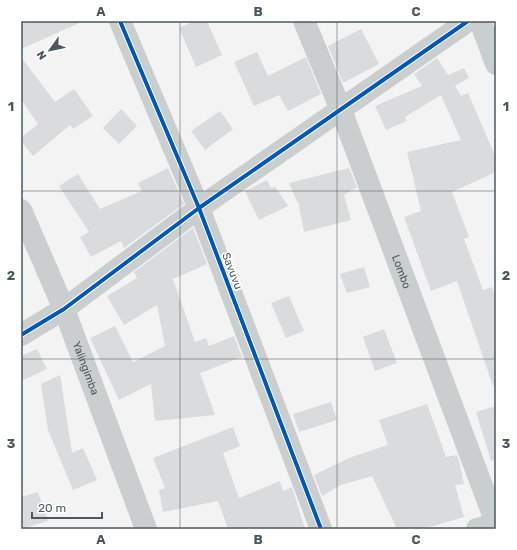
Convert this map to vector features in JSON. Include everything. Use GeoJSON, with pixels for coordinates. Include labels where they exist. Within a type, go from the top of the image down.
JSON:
{"type":"FeatureCollection","features":[{"type":"Feature","properties":{"kind":"street","name":"Savuvu"},"geometry":{"type":"LineString","coordinates":[[120,21],[199,208],[321,529]]}},
{"type":"Feature","properties":{"kind":"street","name":"Lombo"},"geometry":{"type":"LineString","coordinates":[[304,21],[341,110],[496,523]]}},
{"type":"Feature","properties":{"kind":"street"},"geometry":{"type":"LineString","coordinates":[[21,335],[64,309],[199,208],[468,21]]}},
{"type":"Feature","properties":{"kind":"street"},"geometry":{"type":"LineString","coordinates":[[480,21],[496,64]]}},
{"type":"Feature","properties":{"kind":"street","name":"Yalingimba"},"geometry":{"type":"LineString","coordinates":[[21,210],[64,309],[146,529]]}},
{"type":"Feature","properties":{"kind":"street"},"geometry":{"type":"LineString","coordinates":[[478,529],[496,523]]}},
{"type":"Feature","properties":{"kind":"building"},"geometry":{"type":"Polygon","coordinates":[[[21,21],[84,21],[21,49],[21,21]]]}},
{"type":"Feature","properties":{"kind":"building"},"geometry":{"type":"Polygon","coordinates":[[[194,21],[207,21],[222,55],[196,67],[179,28],[194,21]]]}},
{"type":"Feature","properties":{"kind":"building"},"geometry":{"type":"Polygon","coordinates":[[[361,29],[379,64],[343,83],[328,46],[361,29]]]}},
{"type":"Feature","properties":{"kind":"building"},"geometry":{"type":"Polygon","coordinates":[[[257,52],[268,76],[306,57],[321,94],[288,111],[279,95],[254,106],[234,62],[257,52]]]}},
{"type":"Feature","properties":{"kind":"building"},"geometry":{"type":"Polygon","coordinates":[[[21,57],[55,102],[74,89],[93,116],[73,129],[70,125],[33,156],[21,141],[21,138],[38,124],[21,99],[21,57]]]}},
{"type":"Feature","properties":{"kind":"building"},"geometry":{"type":"Polygon","coordinates":[[[437,58],[448,75],[464,68],[469,78],[455,86],[461,96],[468,93],[496,158],[496,172],[452,192],[469,237],[464,239],[483,290],[492,287],[496,299],[496,386],[493,386],[457,281],[431,291],[404,217],[421,211],[407,152],[461,140],[441,95],[405,117],[407,121],[386,130],[375,106],[422,86],[414,74],[437,58]]]}},
{"type":"Feature","properties":{"kind":"building"},"geometry":{"type":"Polygon","coordinates":[[[121,109],[137,126],[119,144],[103,128],[121,109]]]}},
{"type":"Feature","properties":{"kind":"building"},"geometry":{"type":"Polygon","coordinates":[[[220,111],[233,129],[205,150],[191,131],[220,111]]]}},
{"type":"Feature","properties":{"kind":"building"},"geometry":{"type":"Polygon","coordinates":[[[168,168],[184,204],[124,248],[121,241],[91,257],[80,237],[89,232],[59,186],[78,174],[100,209],[142,191],[138,183],[168,168]]]}},
{"type":"Feature","properties":{"kind":"building"},"geometry":{"type":"Polygon","coordinates":[[[349,168],[357,187],[344,195],[351,220],[304,232],[298,201],[297,202],[289,183],[349,168]]]}},
{"type":"Feature","properties":{"kind":"building"},"geometry":{"type":"Polygon","coordinates":[[[267,180],[271,188],[275,187],[288,206],[259,220],[245,191],[267,180]]]}},
{"type":"Feature","properties":{"kind":"building"},"geometry":{"type":"Polygon","coordinates":[[[193,228],[207,264],[173,279],[195,342],[206,338],[209,346],[234,336],[242,357],[200,373],[215,415],[155,421],[151,384],[119,400],[90,338],[115,326],[133,362],[165,346],[157,305],[124,325],[107,296],[137,278],[134,272],[193,228]]]}},
{"type":"Feature","properties":{"kind":"building"},"geometry":{"type":"Polygon","coordinates":[[[364,267],[370,287],[347,293],[340,274],[364,267]]]}},
{"type":"Feature","properties":{"kind":"building"},"geometry":{"type":"Polygon","coordinates":[[[289,296],[304,331],[286,338],[271,303],[289,296]]]}},
{"type":"Feature","properties":{"kind":"building"},"geometry":{"type":"Polygon","coordinates":[[[384,329],[397,363],[375,371],[363,337],[384,329]]]}},
{"type":"Feature","properties":{"kind":"building"},"geometry":{"type":"Polygon","coordinates":[[[37,349],[47,369],[21,381],[21,356],[37,349]]]}},
{"type":"Feature","properties":{"kind":"building"},"geometry":{"type":"Polygon","coordinates":[[[60,375],[72,453],[83,448],[97,480],[73,490],[48,430],[41,384],[60,375]]]}},
{"type":"Feature","properties":{"kind":"building"},"geometry":{"type":"Polygon","coordinates":[[[331,402],[337,420],[299,432],[293,414],[331,402]]]}},
{"type":"Feature","properties":{"kind":"building"},"geometry":{"type":"Polygon","coordinates":[[[427,404],[446,457],[457,455],[459,461],[464,484],[455,485],[464,517],[423,529],[397,529],[372,476],[341,485],[322,496],[314,475],[349,458],[388,445],[379,420],[427,404]]]}},
{"type":"Feature","properties":{"kind":"building"},"geometry":{"type":"Polygon","coordinates":[[[496,406],[496,460],[491,461],[476,412],[496,406]]]}},
{"type":"Feature","properties":{"kind":"building"},"geometry":{"type":"Polygon","coordinates":[[[233,427],[240,446],[223,453],[239,498],[280,481],[283,491],[292,487],[305,529],[228,529],[218,501],[163,512],[159,490],[165,488],[153,458],[233,427]]]}},
{"type":"Feature","properties":{"kind":"building"},"geometry":{"type":"Polygon","coordinates":[[[38,492],[48,521],[21,529],[21,497],[38,492]]]}},
{"type":"Feature","properties":{"kind":"cycle path"},"geometry":{"type":"LineString","coordinates":[[120,21],[199,208],[321,529]]}},
{"type":"Feature","properties":{"kind":"cycle path"},"geometry":{"type":"LineString","coordinates":[[21,335],[64,309],[199,208],[468,21]]}}]}
